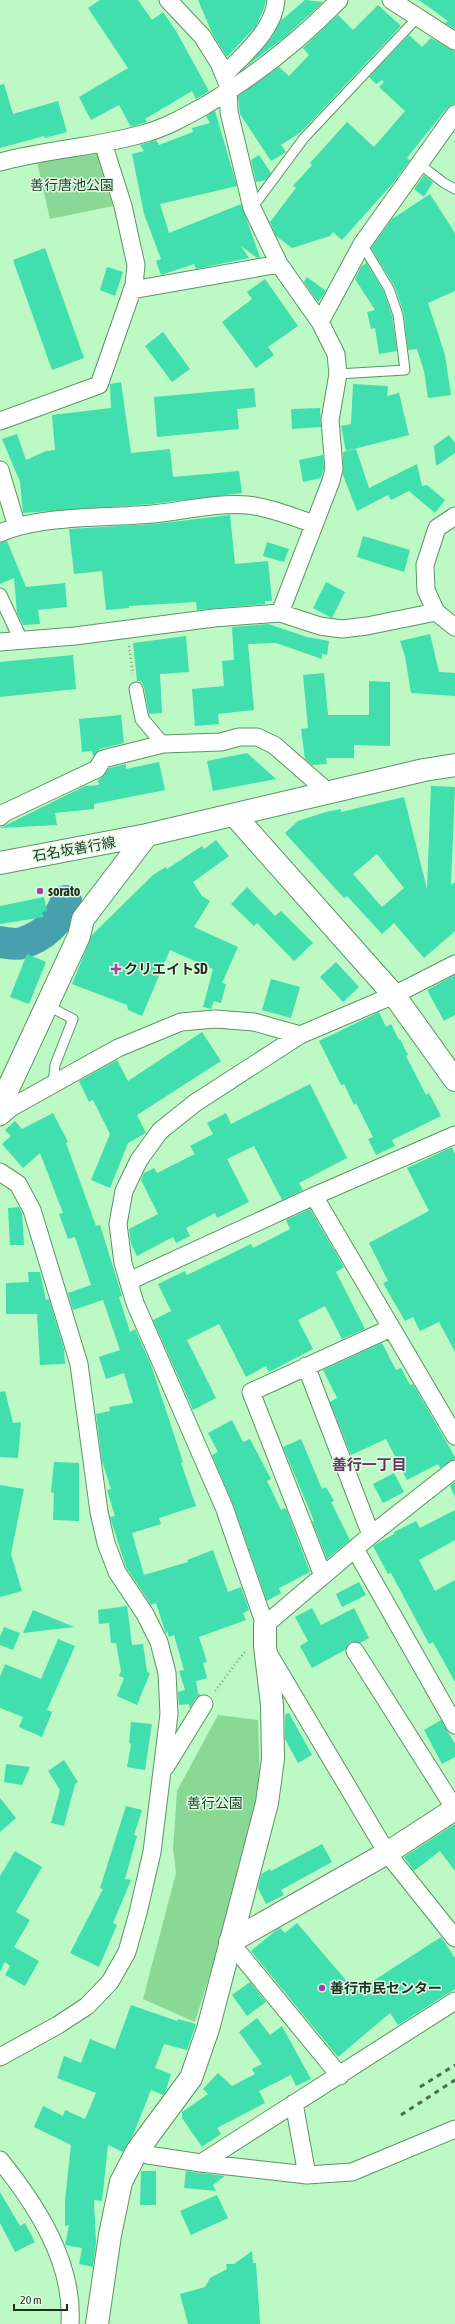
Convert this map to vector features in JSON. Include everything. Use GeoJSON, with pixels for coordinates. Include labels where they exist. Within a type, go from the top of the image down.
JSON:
{"type":"FeatureCollection","features":[{"type":"Feature","properties":{"kind":"street"},"geometry":{"type":"LineString","coordinates":[[168,0],[202,36],[224,75],[228,92],[229,112],[252,208],[279,264],[320,322],[336,354],[338,374],[330,420],[334,469],[280,613]]}},
{"type":"Feature","properties":{"kind":"street"},"geometry":{"type":"LineString","coordinates":[[224,75],[259,38],[276,12],[276,0]]}},
{"type":"Feature","properties":{"kind":"street"},"geometry":{"type":"LineString","coordinates":[[0,162],[43,151],[103,143],[163,127],[228,92],[286,49],[339,0]]}},
{"type":"Feature","properties":{"kind":"street"},"geometry":{"type":"LineString","coordinates":[[391,0],[455,41]]}},
{"type":"Feature","properties":{"kind":"street"},"geometry":{"type":"LineString","coordinates":[[320,322],[362,244],[418,163],[455,114]]}},
{"type":"Feature","properties":{"kind":"street"},"geometry":{"type":"LineString","coordinates":[[0,421],[99,385],[132,290],[136,265],[122,206],[103,143]]}},
{"type":"Feature","properties":{"kind":"street"},"geometry":{"type":"LineString","coordinates":[[132,290],[279,264]]}},
{"type":"Feature","properties":{"kind":"street"},"geometry":{"type":"LineString","coordinates":[[0,470],[17,527]]}},
{"type":"Feature","properties":{"kind":"street"},"geometry":{"type":"LineString","coordinates":[[0,533],[17,527],[233,504],[263,508],[314,524]]}},
{"type":"Feature","properties":{"kind":"street"},"geometry":{"type":"LineString","coordinates":[[455,516],[436,528],[425,565],[426,590],[436,612],[455,628]]}},
{"type":"Feature","properties":{"kind":"street"},"geometry":{"type":"LineString","coordinates":[[0,595],[21,640]]}},
{"type":"Feature","properties":{"kind":"street"},"geometry":{"type":"LineString","coordinates":[[0,642],[280,613],[320,626],[342,629],[367,626],[436,612]]}},
{"type":"Feature","properties":{"kind":"street"},"geometry":{"type":"LineString","coordinates":[[136,689],[142,718],[163,744]]}},
{"type":"Feature","properties":{"kind":"street"},"geometry":{"type":"LineString","coordinates":[[0,817],[4,813],[97,769],[103,759],[163,744],[221,742],[239,737],[258,737],[274,745],[329,793]]}},
{"type":"Feature","properties":{"kind":"street","name":"石名坂善行線"},"geometry":{"type":"LineString","coordinates":[[0,863],[147,835],[234,816],[424,770],[455,765]]}},
{"type":"Feature","properties":{"kind":"street"},"geometry":{"type":"LineString","coordinates":[[234,816],[394,995],[455,1080]]}},
{"type":"Feature","properties":{"kind":"street"},"geometry":{"type":"LineString","coordinates":[[0,1106],[79,936],[83,919],[147,835]]}},
{"type":"Feature","properties":{"kind":"street"},"geometry":{"type":"LineString","coordinates":[[97,2324],[114,2207],[121,2182],[137,2151],[191,2078],[208,2029],[267,1803],[273,1759],[272,1705],[259,1640],[224,1507],[135,1303],[123,1263],[118,1224],[124,1191],[139,1160],[160,1131],[195,1103],[300,1035],[394,995],[455,964]]}},
{"type":"Feature","properties":{"kind":"street"},"geometry":{"type":"LineString","coordinates":[[0,1117],[12,1106],[118,1048],[180,1022],[215,1019],[254,1022],[300,1035]]}},
{"type":"Feature","properties":{"kind":"street"},"geometry":{"type":"LineString","coordinates":[[129,1281],[314,1196],[455,1134]]}},
{"type":"Feature","properties":{"kind":"street"},"geometry":{"type":"LineString","coordinates":[[0,1172],[18,1184],[32,1210],[79,1364],[99,1512],[106,1543],[117,1572],[145,1614],[159,1642],[167,1672],[169,1714],[164,1770],[152,1852],[138,1913],[127,1952],[110,1982],[87,2006],[58,2025],[0,2057]]}},
{"type":"Feature","properties":{"kind":"street"},"geometry":{"type":"LineString","coordinates":[[314,1196],[455,1436]]}},
{"type":"Feature","properties":{"kind":"street"},"geometry":{"type":"LineString","coordinates":[[323,1576],[251,1392],[391,1328]]}},
{"type":"Feature","properties":{"kind":"street"},"geometry":{"type":"LineString","coordinates":[[306,1366],[371,1534]]}},
{"type":"Feature","properties":{"kind":"street"},"geometry":{"type":"LineString","coordinates":[[259,1640],[323,1576],[371,1534],[455,1469]]}},
{"type":"Feature","properties":{"kind":"street"},"geometry":{"type":"LineString","coordinates":[[355,1549],[455,1725]]}},
{"type":"Feature","properties":{"kind":"street"},"geometry":{"type":"LineString","coordinates":[[259,1640],[388,1854],[455,1938]]}},
{"type":"Feature","properties":{"kind":"street"},"geometry":{"type":"LineString","coordinates":[[230,1942],[388,1854],[455,1809],[355,1651]]}},
{"type":"Feature","properties":{"kind":"street"},"geometry":{"type":"LineString","coordinates":[[164,1770],[204,1704]]}},
{"type":"Feature","properties":{"kind":"street"},"geometry":{"type":"LineString","coordinates":[[230,1942],[340,2076]]}},
{"type":"Feature","properties":{"kind":"street"},"geometry":{"type":"LineString","coordinates":[[201,2163],[294,2103],[340,2076],[455,2001]]}},
{"type":"Feature","properties":{"kind":"street"},"geometry":{"type":"LineString","coordinates":[[294,2103],[307,2175]]}},
{"type":"Feature","properties":{"kind":"street"},"geometry":{"type":"LineString","coordinates":[[137,2151],[148,2155],[201,2163],[307,2175],[352,2172],[455,2129]]}},
{"type":"Feature","properties":{"kind":"street"},"geometry":{"type":"LineString","coordinates":[[0,2160],[22,2188],[59,2254],[69,2285],[70,2324]]}},
{"type":"Feature","properties":{"kind":"lane"},"geometry":{"type":"LineString","coordinates":[[252,208],[304,138],[418,17]]}},
{"type":"Feature","properties":{"kind":"lane"},"geometry":{"type":"LineString","coordinates":[[418,163],[444,183],[455,189]]}},
{"type":"Feature","properties":{"kind":"lane"},"geometry":{"type":"LineString","coordinates":[[338,374],[405,370],[398,315],[389,289],[362,244]]}},
{"type":"Feature","properties":{"kind":"lane"},"geometry":{"type":"LineString","coordinates":[[53,1084],[55,1065],[73,1019],[54,1009]]}},
{"type":"Feature","properties":{"kind":"path"},"geometry":{"type":"LineString","coordinates":[[126,629],[136,689]]}},
{"type":"Feature","properties":{"kind":"path"},"geometry":{"type":"LineString","coordinates":[[204,1704],[259,1640]]}},
{"type":"Feature","properties":{"kind":"green space","name":"善行唐池公園"},"geometry":{"type":"Polygon","coordinates":[[[97,153],[113,206],[50,219],[37,162],[97,153]]]}},
{"type":"Feature","properties":{"kind":"green space","name":"善行公園"},"geometry":{"type":"Polygon","coordinates":[[[218,1715],[258,1720],[260,1779],[241,1874],[195,2022],[143,1999],[176,1873],[173,1849],[177,1791],[218,1715]]]}},
{"type":"Feature","properties":{"kind":"building"},"geometry":{"type":"Polygon","coordinates":[[[100,0],[138,0],[152,20],[163,12],[176,31],[209,91],[196,99],[192,91],[145,119],[147,122],[131,127],[119,105],[91,120],[79,97],[128,68],[88,8],[100,0]]]}},
{"type":"Feature","properties":{"kind":"building"},"geometry":{"type":"Polygon","coordinates":[[[198,0],[266,0],[256,26],[227,57],[213,35],[198,0]]]}},
{"type":"Feature","properties":{"kind":"building"},"geometry":{"type":"Polygon","coordinates":[[[305,0],[323,2],[286,36],[247,66],[272,37],[282,18],[283,19],[305,0]]]}},
{"type":"Feature","properties":{"kind":"building"},"geometry":{"type":"Polygon","coordinates":[[[419,0],[455,0],[455,29],[445,23],[448,21],[419,0]]]}},
{"type":"Feature","properties":{"kind":"building"},"geometry":{"type":"Polygon","coordinates":[[[378,5],[401,26],[301,132],[281,145],[286,152],[271,161],[240,114],[238,96],[279,67],[289,76],[309,55],[303,48],[338,15],[353,30],[378,5]]]}},
{"type":"Feature","properties":{"kind":"building"},"geometry":{"type":"Polygon","coordinates":[[[409,35],[422,47],[431,38],[455,51],[455,104],[447,108],[407,158],[410,160],[393,183],[342,240],[333,232],[330,236],[292,248],[276,236],[270,222],[296,188],[293,186],[312,165],[310,163],[347,122],[374,147],[405,111],[379,87],[384,82],[382,80],[376,84],[369,77],[409,35]]]}},
{"type":"Feature","properties":{"kind":"building"},"geometry":{"type":"Polygon","coordinates":[[[4,84],[13,114],[58,101],[67,132],[45,138],[44,136],[0,148],[0,85],[4,84]]]}},
{"type":"Feature","properties":{"kind":"building"},"geometry":{"type":"Polygon","coordinates":[[[215,111],[237,186],[160,204],[169,233],[241,204],[260,257],[257,258],[241,246],[249,258],[196,269],[194,264],[161,275],[156,261],[161,259],[144,214],[132,154],[144,151],[140,145],[156,140],[159,145],[193,132],[192,128],[210,123],[206,116],[215,111]]]}},
{"type":"Feature","properties":{"kind":"building"},"geometry":{"type":"Polygon","coordinates":[[[259,155],[271,173],[266,180],[256,182],[251,160],[259,155]]]}},
{"type":"Feature","properties":{"kind":"building"},"geometry":{"type":"Polygon","coordinates":[[[424,175],[433,182],[424,197],[414,189],[424,175]]]}},
{"type":"Feature","properties":{"kind":"building"},"geometry":{"type":"Polygon","coordinates":[[[430,194],[455,233],[455,291],[428,303],[445,355],[451,395],[428,398],[424,371],[417,349],[408,350],[404,314],[395,287],[371,248],[392,219],[430,194]]]}},
{"type":"Feature","properties":{"kind":"building"},"geometry":{"type":"Polygon","coordinates":[[[45,248],[84,358],[52,370],[13,260],[45,248]]]}},
{"type":"Feature","properties":{"kind":"building"},"geometry":{"type":"Polygon","coordinates":[[[365,260],[384,292],[392,316],[397,351],[379,354],[375,328],[371,329],[367,312],[375,310],[355,279],[361,267],[366,263],[365,260]]]}},
{"type":"Feature","properties":{"kind":"building"},"geometry":{"type":"Polygon","coordinates":[[[107,267],[123,272],[115,296],[100,290],[107,267]]]}},
{"type":"Feature","properties":{"kind":"building"},"geometry":{"type":"Polygon","coordinates":[[[307,277],[326,291],[318,302],[304,282],[307,277]]]}},
{"type":"Feature","properties":{"kind":"building"},"geometry":{"type":"Polygon","coordinates":[[[265,279],[298,326],[268,347],[274,355],[256,368],[222,322],[252,299],[247,292],[265,279]]]}},
{"type":"Feature","properties":{"kind":"building"},"geometry":{"type":"Polygon","coordinates":[[[163,332],[190,369],[172,382],[145,346],[163,332]]]}},
{"type":"Feature","properties":{"kind":"building"},"geometry":{"type":"Polygon","coordinates":[[[121,382],[131,453],[170,449],[173,477],[239,471],[242,493],[152,504],[23,513],[20,482],[2,439],[17,434],[26,460],[46,451],[55,450],[52,415],[111,408],[110,384],[121,382]]]}},
{"type":"Feature","properties":{"kind":"building"},"geometry":{"type":"Polygon","coordinates":[[[353,384],[388,386],[387,396],[399,393],[409,435],[346,451],[341,426],[351,424],[353,384]]]}},
{"type":"Feature","properties":{"kind":"building"},"geometry":{"type":"Polygon","coordinates":[[[254,388],[256,407],[237,409],[239,429],[157,437],[154,397],[254,388]]]}},
{"type":"Feature","properties":{"kind":"building"},"geometry":{"type":"Polygon","coordinates":[[[320,408],[321,427],[292,429],[291,409],[320,408]]]}},
{"type":"Feature","properties":{"kind":"building"},"geometry":{"type":"Polygon","coordinates":[[[449,435],[455,443],[455,453],[436,466],[434,446],[449,435]]]}},
{"type":"Feature","properties":{"kind":"building"},"geometry":{"type":"Polygon","coordinates":[[[356,449],[369,488],[417,464],[422,486],[427,485],[445,500],[435,513],[409,491],[391,500],[388,495],[357,511],[343,475],[343,452],[356,449]]]}},
{"type":"Feature","properties":{"kind":"building"},"geometry":{"type":"Polygon","coordinates":[[[323,455],[324,468],[321,478],[303,482],[299,460],[323,455]]]}},
{"type":"Feature","properties":{"kind":"building"},"geometry":{"type":"Polygon","coordinates":[[[230,515],[235,564],[268,561],[272,601],[265,601],[265,604],[197,610],[196,602],[129,606],[129,608],[106,610],[102,571],[74,574],[69,529],[154,524],[230,515]]]}},
{"type":"Feature","properties":{"kind":"building"},"geometry":{"type":"Polygon","coordinates":[[[363,536],[410,550],[404,572],[357,557],[363,536]]]}},
{"type":"Feature","properties":{"kind":"building"},"geometry":{"type":"Polygon","coordinates":[[[7,541],[26,587],[65,583],[67,607],[38,610],[40,624],[23,625],[17,613],[14,578],[0,584],[0,543],[7,541]]]}},
{"type":"Feature","properties":{"kind":"building"},"geometry":{"type":"Polygon","coordinates":[[[267,542],[289,549],[284,562],[263,556],[267,542]]]}},
{"type":"Feature","properties":{"kind":"building"},"geometry":{"type":"Polygon","coordinates":[[[326,582],[345,592],[332,618],[313,608],[326,582]]]}},
{"type":"Feature","properties":{"kind":"building"},"geometry":{"type":"Polygon","coordinates":[[[268,624],[307,637],[329,641],[327,655],[322,654],[322,659],[276,643],[248,644],[254,710],[218,714],[219,724],[195,726],[192,689],[224,686],[222,661],[234,660],[232,627],[268,624]]]}},
{"type":"Feature","properties":{"kind":"building"},"geometry":{"type":"Polygon","coordinates":[[[430,634],[439,672],[455,673],[455,696],[411,693],[405,656],[400,641],[430,634]]]}},
{"type":"Feature","properties":{"kind":"building"},"geometry":{"type":"Polygon","coordinates":[[[186,636],[189,672],[160,674],[162,713],[149,714],[144,687],[141,681],[137,681],[133,643],[186,636]]]}},
{"type":"Feature","properties":{"kind":"building"},"geometry":{"type":"Polygon","coordinates":[[[73,655],[76,689],[0,697],[0,662],[73,655]]]}},
{"type":"Feature","properties":{"kind":"building"},"geometry":{"type":"Polygon","coordinates":[[[324,673],[328,715],[369,715],[369,681],[390,682],[390,746],[354,745],[354,758],[326,758],[327,764],[312,765],[305,759],[301,729],[308,728],[303,675],[324,673]]]}},
{"type":"Feature","properties":{"kind":"building"},"geometry":{"type":"Polygon","coordinates":[[[121,715],[124,743],[100,749],[93,756],[92,751],[82,752],[79,719],[121,715]]]}},
{"type":"Feature","properties":{"kind":"building"},"geometry":{"type":"Polygon","coordinates":[[[247,753],[276,779],[213,791],[207,761],[247,753]]]}},
{"type":"Feature","properties":{"kind":"building"},"geometry":{"type":"Polygon","coordinates":[[[159,762],[165,790],[94,804],[94,809],[55,813],[57,825],[0,828],[85,786],[99,785],[98,780],[109,768],[126,764],[126,769],[159,762]]]}},
{"type":"Feature","properties":{"kind":"building"},"geometry":{"type":"Polygon","coordinates":[[[431,786],[455,787],[451,885],[455,882],[455,931],[424,958],[394,923],[382,934],[347,896],[344,898],[285,833],[298,821],[326,812],[341,809],[341,812],[404,797],[427,889],[431,786]],[[377,854],[353,874],[382,907],[404,888],[377,854]]]}},
{"type":"Feature","properties":{"kind":"building"},"geometry":{"type":"Polygon","coordinates":[[[216,840],[229,856],[193,882],[202,896],[210,901],[194,927],[238,947],[222,983],[226,984],[221,1003],[214,1001],[211,1009],[203,1007],[213,969],[170,950],[142,1016],[128,1010],[127,1005],[72,984],[92,935],[153,875],[166,867],[167,869],[202,846],[204,849],[216,840]]]}},
{"type":"Feature","properties":{"kind":"building"},"geometry":{"type":"Polygon","coordinates":[[[247,887],[275,916],[281,911],[313,943],[294,961],[257,923],[254,926],[231,904],[247,887]]]}},
{"type":"Feature","properties":{"kind":"building"},"geometry":{"type":"Polygon","coordinates":[[[44,897],[47,911],[42,912],[44,917],[0,924],[0,906],[44,897]]]}},
{"type":"Feature","properties":{"kind":"building"},"geometry":{"type":"Polygon","coordinates":[[[27,954],[46,962],[29,1004],[10,997],[27,954]]]}},
{"type":"Feature","properties":{"kind":"building"},"geometry":{"type":"Polygon","coordinates":[[[336,962],[359,987],[343,1002],[320,977],[336,962]]]}},
{"type":"Feature","properties":{"kind":"building"},"geometry":{"type":"Polygon","coordinates":[[[455,975],[455,1015],[444,1021],[427,990],[455,975]]]}},
{"type":"Feature","properties":{"kind":"building"},"geometry":{"type":"Polygon","coordinates":[[[271,979],[300,987],[291,1018],[262,1010],[271,979]]]}},
{"type":"Feature","properties":{"kind":"building"},"geometry":{"type":"Polygon","coordinates":[[[379,1012],[386,1027],[391,1024],[399,1040],[400,1039],[408,1055],[406,1056],[426,1095],[429,1093],[441,1116],[392,1140],[395,1146],[376,1155],[368,1139],[373,1137],[356,1103],[354,1105],[344,1084],[341,1085],[319,1041],[379,1012]]]}},
{"type":"Feature","properties":{"kind":"building"},"geometry":{"type":"Polygon","coordinates":[[[202,1032],[221,1061],[137,1115],[146,1133],[128,1143],[110,1188],[91,1180],[110,1134],[93,1100],[89,1102],[79,1081],[117,1060],[128,1081],[202,1032]]]}},
{"type":"Feature","properties":{"kind":"building"},"geometry":{"type":"Polygon","coordinates":[[[310,1084],[347,1158],[299,1183],[303,1190],[282,1200],[254,1146],[227,1159],[249,1202],[217,1218],[215,1213],[186,1228],[190,1236],[176,1243],[173,1237],[137,1256],[131,1244],[129,1229],[158,1214],[141,1180],[144,1173],[154,1168],[157,1173],[195,1154],[190,1146],[213,1134],[207,1123],[226,1113],[231,1124],[310,1084]]]}},
{"type":"Feature","properties":{"kind":"building"},"geometry":{"type":"Polygon","coordinates":[[[53,1113],[68,1142],[66,1143],[96,1226],[100,1225],[122,1296],[119,1297],[130,1332],[135,1329],[151,1365],[183,1462],[181,1463],[196,1506],[159,1518],[161,1524],[132,1533],[144,1575],[188,1562],[187,1560],[213,1550],[228,1592],[241,1587],[249,1610],[243,1613],[246,1620],[199,1637],[207,1662],[203,1663],[207,1678],[196,1681],[198,1693],[201,1695],[196,1698],[190,1708],[189,1704],[179,1705],[178,1692],[185,1690],[179,1671],[184,1670],[174,1635],[169,1637],[167,1631],[166,1634],[156,1603],[151,1605],[126,1567],[110,1517],[115,1516],[107,1490],[111,1489],[102,1461],[96,1414],[110,1411],[109,1407],[133,1403],[124,1373],[106,1379],[99,1357],[120,1350],[103,1300],[73,1310],[68,1293],[91,1285],[75,1237],[68,1239],[59,1214],[63,1213],[40,1153],[23,1168],[2,1144],[11,1136],[5,1130],[15,1121],[22,1129],[53,1113]]]}},
{"type":"Feature","properties":{"kind":"building"},"geometry":{"type":"Polygon","coordinates":[[[452,1147],[455,1154],[455,1352],[439,1322],[420,1331],[413,1317],[405,1321],[383,1283],[388,1281],[369,1243],[429,1211],[407,1168],[452,1147]]]}},
{"type":"Feature","properties":{"kind":"building"},"geometry":{"type":"Polygon","coordinates":[[[19,1207],[22,1213],[24,1245],[10,1245],[8,1208],[19,1207]]]}},
{"type":"Feature","properties":{"kind":"building"},"geometry":{"type":"Polygon","coordinates":[[[310,1209],[344,1267],[336,1272],[365,1329],[342,1339],[325,1306],[298,1320],[313,1349],[269,1372],[266,1366],[246,1377],[219,1324],[187,1340],[216,1398],[193,1410],[153,1320],[171,1311],[158,1284],[185,1271],[187,1275],[251,1244],[253,1248],[290,1229],[286,1220],[310,1209]]]}},
{"type":"Feature","properties":{"kind":"building"},"geometry":{"type":"Polygon","coordinates":[[[28,1272],[40,1272],[46,1300],[49,1299],[64,1349],[65,1364],[40,1365],[37,1314],[6,1314],[6,1283],[29,1282],[28,1272]]]}},
{"type":"Feature","properties":{"kind":"building"},"geometry":{"type":"Polygon","coordinates":[[[382,1343],[396,1370],[401,1368],[410,1385],[413,1384],[455,1457],[455,1459],[440,1468],[438,1464],[407,1480],[386,1439],[351,1455],[330,1402],[337,1398],[323,1370],[382,1343]]]}},
{"type":"Feature","properties":{"kind":"building"},"geometry":{"type":"Polygon","coordinates":[[[5,1391],[13,1423],[21,1422],[18,1458],[0,1457],[0,1392],[5,1391]]]}},
{"type":"Feature","properties":{"kind":"building"},"geometry":{"type":"Polygon","coordinates":[[[232,1420],[243,1442],[250,1439],[271,1479],[267,1481],[281,1510],[285,1508],[287,1511],[310,1572],[279,1588],[281,1593],[267,1601],[233,1504],[212,1455],[218,1452],[208,1433],[232,1420]]]}},
{"type":"Feature","properties":{"kind":"building"},"geometry":{"type":"Polygon","coordinates":[[[301,1439],[322,1489],[326,1487],[334,1501],[331,1502],[350,1540],[327,1559],[312,1521],[314,1521],[283,1447],[301,1439]]]}},
{"type":"Feature","properties":{"kind":"building"},"geometry":{"type":"Polygon","coordinates":[[[54,1462],[79,1463],[79,1521],[53,1520],[54,1493],[51,1492],[54,1462]]]}},
{"type":"Feature","properties":{"kind":"building"},"geometry":{"type":"Polygon","coordinates":[[[394,1473],[404,1492],[383,1503],[373,1484],[394,1473]]]}},
{"type":"Feature","properties":{"kind":"building"},"geometry":{"type":"Polygon","coordinates":[[[455,1482],[455,1497],[450,1486],[455,1482]]]}},
{"type":"Feature","properties":{"kind":"building"},"geometry":{"type":"Polygon","coordinates":[[[0,1485],[24,1489],[11,1554],[22,1591],[0,1597],[0,1485]]]}},
{"type":"Feature","properties":{"kind":"building"},"geometry":{"type":"Polygon","coordinates":[[[455,1510],[455,1540],[419,1560],[435,1591],[455,1580],[455,1682],[433,1642],[429,1644],[391,1573],[388,1574],[373,1546],[394,1534],[394,1532],[416,1521],[420,1528],[455,1510]]]}},
{"type":"Feature","properties":{"kind":"building"},"geometry":{"type":"Polygon","coordinates":[[[359,1582],[366,1595],[342,1607],[336,1594],[359,1582]]]}},
{"type":"Feature","properties":{"kind":"building"},"geometry":{"type":"Polygon","coordinates":[[[127,1606],[132,1645],[143,1644],[147,1672],[150,1673],[137,1705],[117,1696],[124,1678],[119,1676],[121,1671],[116,1643],[111,1643],[109,1623],[99,1624],[98,1610],[127,1606]]]}},
{"type":"Feature","properties":{"kind":"building"},"geometry":{"type":"Polygon","coordinates":[[[312,1608],[321,1625],[354,1608],[369,1638],[360,1643],[350,1642],[345,1650],[312,1668],[300,1646],[308,1641],[295,1617],[312,1608]]]}},
{"type":"Feature","properties":{"kind":"building"},"geometry":{"type":"Polygon","coordinates":[[[33,1610],[74,1627],[23,1633],[33,1610]]]}},
{"type":"Feature","properties":{"kind":"building"},"geometry":{"type":"Polygon","coordinates":[[[4,1627],[20,1633],[13,1650],[0,1645],[0,1637],[4,1627]]]}},
{"type":"Feature","properties":{"kind":"building"},"geometry":{"type":"Polygon","coordinates":[[[58,1639],[75,1646],[47,1710],[52,1712],[42,1737],[19,1727],[23,1717],[0,1708],[0,1677],[5,1664],[41,1679],[58,1639]]]}},
{"type":"Feature","properties":{"kind":"building"},"geometry":{"type":"Polygon","coordinates":[[[289,1713],[312,1755],[298,1763],[285,1739],[285,1715],[289,1713]]]}},
{"type":"Feature","properties":{"kind":"building"},"geometry":{"type":"Polygon","coordinates":[[[441,1720],[455,1744],[455,1757],[442,1764],[424,1730],[441,1720]]]}},
{"type":"Feature","properties":{"kind":"building"},"geometry":{"type":"Polygon","coordinates":[[[131,1722],[152,1724],[145,1770],[127,1767],[131,1744],[129,1743],[131,1722]]]}},
{"type":"Feature","properties":{"kind":"building"},"geometry":{"type":"Polygon","coordinates":[[[64,1760],[78,1782],[75,1784],[64,1826],[51,1823],[60,1790],[48,1771],[64,1760]]]}},
{"type":"Feature","properties":{"kind":"building"},"geometry":{"type":"Polygon","coordinates":[[[6,1764],[30,1767],[22,1785],[4,1782],[6,1764]]]}},
{"type":"Feature","properties":{"kind":"building"},"geometry":{"type":"Polygon","coordinates":[[[0,1798],[16,1818],[0,1832],[0,1798]]]}},
{"type":"Feature","properties":{"kind":"building"},"geometry":{"type":"Polygon","coordinates":[[[126,1806],[142,1810],[134,1835],[137,1836],[125,1879],[131,1880],[113,1923],[117,1925],[99,1967],[70,1953],[103,1889],[100,1888],[126,1806]]]}},
{"type":"Feature","properties":{"kind":"building"},"geometry":{"type":"Polygon","coordinates":[[[455,1824],[455,1871],[440,1851],[414,1871],[404,1857],[455,1824]]]}},
{"type":"Feature","properties":{"kind":"building"},"geometry":{"type":"Polygon","coordinates":[[[322,1844],[332,1862],[281,1890],[284,1895],[266,1904],[258,1888],[261,1874],[270,1869],[271,1871],[322,1844]]]}},
{"type":"Feature","properties":{"kind":"building"},"geometry":{"type":"Polygon","coordinates":[[[15,1851],[42,1867],[16,1912],[30,1920],[14,1947],[39,1961],[25,1986],[5,1975],[10,1966],[5,1962],[0,1971],[0,1876],[15,1851]]]}},
{"type":"Feature","properties":{"kind":"building"},"geometry":{"type":"Polygon","coordinates":[[[297,1923],[356,1992],[441,1937],[455,1958],[455,1989],[398,2025],[390,2013],[338,2057],[251,1951],[280,1928],[285,1933],[297,1923]]]}},
{"type":"Feature","properties":{"kind":"building"},"geometry":{"type":"Polygon","coordinates":[[[250,1982],[266,2002],[247,2016],[232,1995],[250,1982]]]}},
{"type":"Feature","properties":{"kind":"building"},"geometry":{"type":"Polygon","coordinates":[[[131,2005],[177,2021],[178,2019],[196,2024],[187,2050],[164,2044],[155,2068],[171,2074],[165,2093],[163,2095],[151,2090],[133,2135],[123,2152],[108,2145],[102,2201],[94,2200],[96,2243],[93,2267],[79,2264],[82,2248],[65,2245],[69,2225],[65,2226],[65,2200],[71,2145],[34,2127],[43,2106],[63,2116],[65,2110],[85,2119],[96,2093],[57,2078],[64,2056],[81,2063],[90,2039],[115,2049],[131,2005]]]}},
{"type":"Feature","properties":{"kind":"building"},"geometry":{"type":"Polygon","coordinates":[[[257,2018],[270,2035],[282,2026],[311,2079],[296,2086],[291,2075],[259,2091],[265,2103],[217,2128],[221,2134],[202,2147],[182,2118],[182,2112],[208,2094],[203,2089],[218,2073],[232,2086],[255,2074],[252,2069],[262,2064],[239,2032],[257,2018]]]}},
{"type":"Feature","properties":{"kind":"building"},"geometry":{"type":"Polygon","coordinates":[[[141,2171],[156,2171],[156,2205],[140,2205],[141,2171]]]}},
{"type":"Feature","properties":{"kind":"building"},"geometry":{"type":"Polygon","coordinates":[[[186,2171],[225,2176],[213,2185],[216,2191],[184,2188],[186,2171]]]}},
{"type":"Feature","properties":{"kind":"building"},"geometry":{"type":"Polygon","coordinates":[[[0,2192],[20,2226],[25,2223],[35,2242],[15,2252],[0,2223],[0,2192]]]}},
{"type":"Feature","properties":{"kind":"building"},"geometry":{"type":"Polygon","coordinates":[[[217,2195],[228,2218],[191,2235],[180,2211],[217,2195]]]}},
{"type":"Feature","properties":{"kind":"building"},"geometry":{"type":"Polygon","coordinates":[[[252,2251],[253,2263],[256,2263],[260,2324],[188,2324],[180,2294],[205,2287],[210,2278],[227,2269],[226,2264],[234,2264],[252,2251]]]}},
{"type":"Feature","properties":{"kind":"waterway"},"geometry":{"type":"LineString","coordinates":[[0,942],[20,944],[43,933],[55,922],[66,901]]}},
{"type":"Feature","properties":{"kind":"railway"},"geometry":{"type":"LineString","coordinates":[[420,2087],[455,2065]]}},
{"type":"Feature","properties":{"kind":"railway"},"geometry":{"type":"LineString","coordinates":[[401,2115],[455,2080]]}},
{"type":"Feature","properties":{"kind":"place","name":"sorato"},"geometry":{"type":"Point","coordinates":[40,891]}},
{"type":"Feature","properties":{"kind":"place","name":"クリエイトSD"},"geometry":{"type":"Point","coordinates":[116,969]}},
{"type":"Feature","properties":{"kind":"place","name":"善行市民センター"},"geometry":{"type":"Point","coordinates":[322,1988]}},
{"type":"Feature","properties":{"kind":"district","name":"善行一丁目"},"geometry":{"type":"Point","coordinates":[369,1464]}}]}
